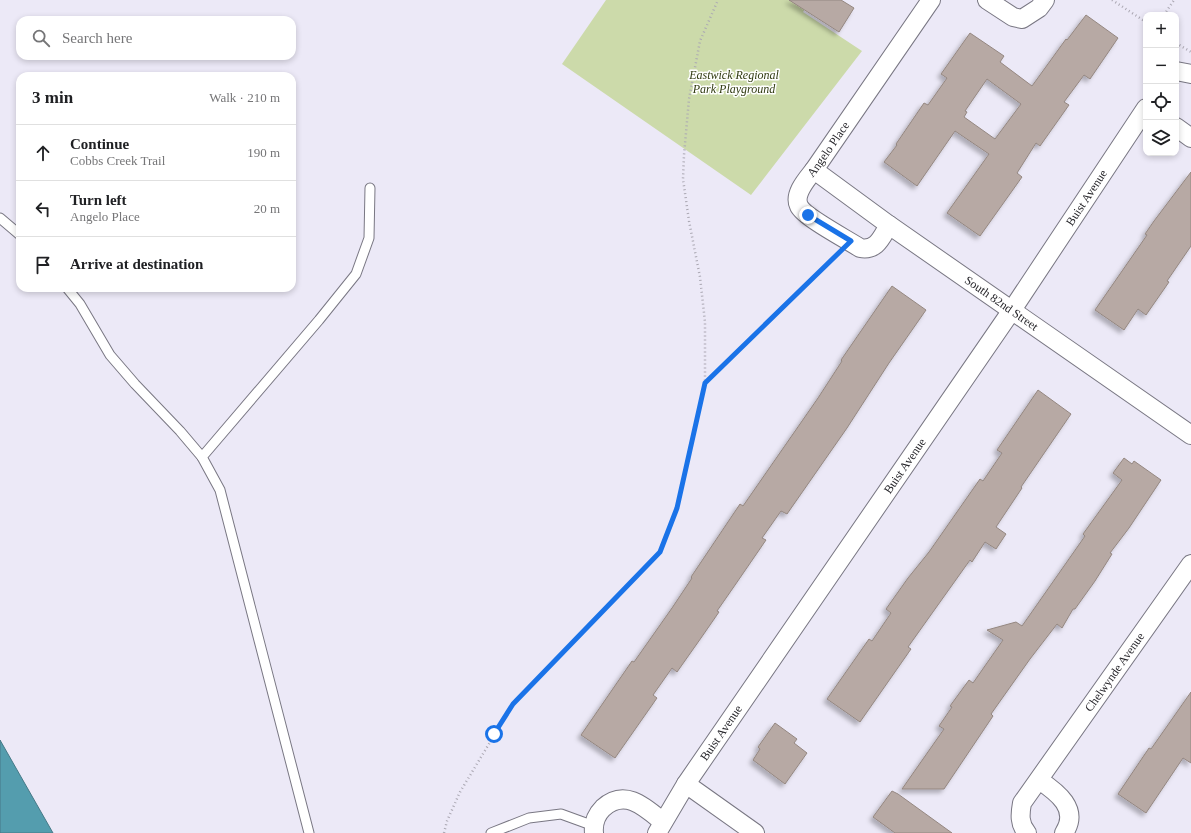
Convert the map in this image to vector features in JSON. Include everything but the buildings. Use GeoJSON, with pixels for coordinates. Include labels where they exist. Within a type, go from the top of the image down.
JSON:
{"type":"FeatureCollection","features":[{"type":"Feature","properties":{"kind":"street","name":"Angelo Place"},"geometry":{"type":"LineString","coordinates":[[889,225],[880,241],[874,246],[868,249],[860,248],[808,215],[799,206],[798,196],[804,184],[931,0]]}},
{"type":"Feature","properties":{"kind":"street"},"geometry":{"type":"LineString","coordinates":[[987,0],[1013,17],[1022,19],[1039,8],[1045,0]]}},
{"type":"Feature","properties":{"kind":"street"},"geometry":{"type":"LineString","coordinates":[[1179,72],[1191,74]]}},
{"type":"Feature","properties":{"kind":"street","name":"Buist Avenue"},"geometry":{"type":"LineString","coordinates":[[594,829],[600,811],[608,804],[623,799],[643,805],[660,827],[686,784],[1012,310],[1143,113]]}},
{"type":"Feature","properties":{"kind":"street"},"geometry":{"type":"LineString","coordinates":[[1179,129],[1191,138]]}},
{"type":"Feature","properties":{"kind":"street","name":"South 82nd Street"},"geometry":{"type":"LineString","coordinates":[[814,170],[889,225],[1191,434]]}},
{"type":"Feature","properties":{"kind":"street","name":"Chelwynde Avenue"},"geometry":{"type":"LineString","coordinates":[[1027,833],[1022,828],[1020,812],[1022,804],[1191,564]]}},
{"type":"Feature","properties":{"kind":"street"},"geometry":{"type":"LineString","coordinates":[[1039,780],[1055,790],[1066,802],[1070,815],[1068,828],[1064,833]]}},
{"type":"Feature","properties":{"kind":"street"},"geometry":{"type":"LineString","coordinates":[[686,784],[755,833]]}},
{"type":"Feature","properties":{"kind":"lane"},"geometry":{"type":"LineString","coordinates":[[202,457],[319,320],[356,274],[369,238],[370,188]]}},
{"type":"Feature","properties":{"kind":"lane"},"geometry":{"type":"LineString","coordinates":[[0,218],[16,232]]}},
{"type":"Feature","properties":{"kind":"lane"},"geometry":{"type":"LineString","coordinates":[[70,292],[80,304],[110,355],[202,457],[220,490],[309,833]]}},
{"type":"Feature","properties":{"kind":"lane"},"geometry":{"type":"LineString","coordinates":[[491,833],[529,818],[561,814],[594,829]]}},
{"type":"Feature","properties":{"kind":"path"},"geometry":{"type":"LineString","coordinates":[[444,833],[447,821],[460,792],[513,704],[660,552],[677,508],[705,383],[705,322],[700,277],[689,221],[683,178],[689,99],[699,48],[707,24],[718,0]]}},
{"type":"Feature","properties":{"kind":"path"},"geometry":{"type":"LineString","coordinates":[[1112,0],[1143,20]]}},
{"type":"Feature","properties":{"kind":"path"},"geometry":{"type":"LineString","coordinates":[[1166,12],[1174,0]]}},
{"type":"Feature","properties":{"kind":"path"},"geometry":{"type":"LineString","coordinates":[[1179,45],[1191,52]]}},
{"type":"Feature","properties":{"kind":"path"},"geometry":{"type":"LineString","coordinates":[[705,383],[851,241]]}},
{"type":"Feature","properties":{"kind":"green space","name":"Eastwick Regional Park Playground"},"geometry":{"type":"Polygon","coordinates":[[[606,0],[811,0],[803,12],[862,51],[751,195],[562,64],[606,0]]]}},
{"type":"Feature","properties":{"kind":"water"},"geometry":{"type":"Polygon","coordinates":[[[0,740],[53,833],[0,833],[0,740]]]}},
{"type":"Feature","properties":{"kind":"route"},"geometry":{"type":"LineString","coordinates":[[494,734],[513,704],[660,552],[677,508],[705,383],[851,241],[808,215]]}}]}
